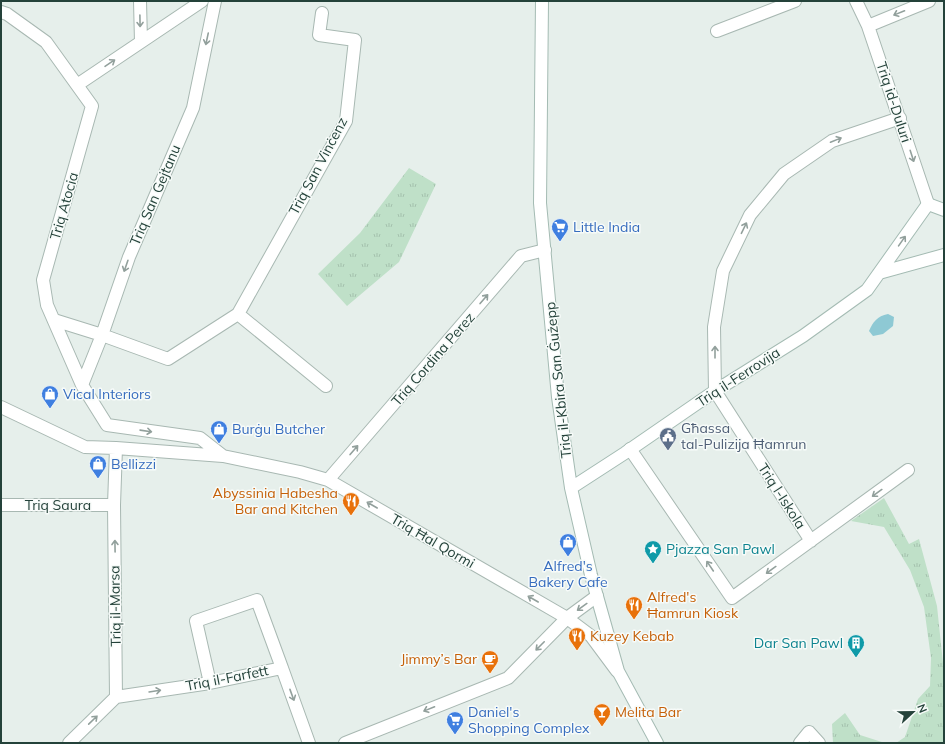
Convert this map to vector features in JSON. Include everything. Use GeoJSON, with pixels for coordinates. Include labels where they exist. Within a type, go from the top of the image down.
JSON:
{"type":"FeatureCollection","features":[{"type":"Feature","properties":{"kind":"street"},"geometry":{"type":"LineString","coordinates":[[140,1],[140,42]]}},
{"type":"Feature","properties":{"kind":"street"},"geometry":{"type":"LineString","coordinates":[[77,84],[202,1]]}},
{"type":"Feature","properties":{"kind":"street","name":"Triq San Gejtanu"},"geometry":{"type":"LineString","coordinates":[[82,385],[102,335],[129,257],[193,108],[215,1]]}},
{"type":"Feature","properties":{"kind":"street","name":"Triq il-Kbira San Ġużepp"},"geometry":{"type":"LineString","coordinates":[[542,1],[540,203],[558,397],[571,488],[591,575],[618,672],[656,743]]}},
{"type":"Feature","properties":{"kind":"street"},"geometry":{"type":"LineString","coordinates":[[717,32],[795,1]]}},
{"type":"Feature","properties":{"kind":"street","name":"Triq id-Duluri"},"geometry":{"type":"LineString","coordinates":[[856,1],[868,26],[928,204]]}},
{"type":"Feature","properties":{"kind":"street"},"geometry":{"type":"LineString","coordinates":[[868,26],[929,1]]}},
{"type":"Feature","properties":{"kind":"street","name":"Triq Atocia"},"geometry":{"type":"LineString","coordinates":[[1,12],[7,14],[46,42],[92,106],[42,280],[47,305],[82,385],[107,425]]}},
{"type":"Feature","properties":{"kind":"street","name":"Triq San Vinċenz"},"geometry":{"type":"LineString","coordinates":[[54,320],[102,335],[168,359],[238,314],[346,121],[355,40],[319,35],[322,13]]}},
{"type":"Feature","properties":{"kind":"street"},"geometry":{"type":"LineString","coordinates":[[715,392],[714,327],[723,271],[750,215],[784,174],[832,141],[900,118]]}},
{"type":"Feature","properties":{"kind":"street"},"geometry":{"type":"LineString","coordinates":[[928,204],[944,210]]}},
{"type":"Feature","properties":{"kind":"street","name":"Triq il-Ferrovija"},"geometry":{"type":"LineString","coordinates":[[571,488],[715,392],[803,336],[867,290],[928,204]]}},
{"type":"Feature","properties":{"kind":"street","name":"Triq Cordina Perez"},"geometry":{"type":"LineString","coordinates":[[328,480],[521,256],[544,250]]}},
{"type":"Feature","properties":{"kind":"street"},"geometry":{"type":"LineString","coordinates":[[879,273],[944,255]]}},
{"type":"Feature","properties":{"kind":"street"},"geometry":{"type":"LineString","coordinates":[[238,314],[326,386]]}},
{"type":"Feature","properties":{"kind":"street","name":"Triq l-Iskola"},"geometry":{"type":"LineString","coordinates":[[715,392],[811,541]]}},
{"type":"Feature","properties":{"kind":"street","name":"Triq Ħal Qormi"},"geometry":{"type":"LineString","coordinates":[[1,407],[85,447],[224,456],[300,472],[328,480],[567,618],[591,636],[618,672]]}},
{"type":"Feature","properties":{"kind":"street","name":"Triq Ħal Qormi"},"geometry":{"type":"LineString","coordinates":[[107,425],[200,438],[224,456]]}},
{"type":"Feature","properties":{"kind":"street","name":"Triq il-Marsa"},"geometry":{"type":"LineString","coordinates":[[116,448],[114,505],[116,697]]}},
{"type":"Feature","properties":{"kind":"street"},"geometry":{"type":"LineString","coordinates":[[630,449],[732,598],[908,470]]}},
{"type":"Feature","properties":{"kind":"street","name":"Triq Saura"},"geometry":{"type":"LineString","coordinates":[[1,505],[114,505]]}},
{"type":"Feature","properties":{"kind":"street"},"geometry":{"type":"LineString","coordinates":[[346,743],[508,678],[567,618],[597,596]]}},
{"type":"Feature","properties":{"kind":"street"},"geometry":{"type":"LineString","coordinates":[[210,683],[196,621],[257,600],[282,668]]}},
{"type":"Feature","properties":{"kind":"street","name":"Triq il-Farfett"},"geometry":{"type":"LineString","coordinates":[[116,697],[210,683],[282,668],[309,743]]}},
{"type":"Feature","properties":{"kind":"street"},"geometry":{"type":"LineString","coordinates":[[69,743],[116,697]]}},
{"type":"Feature","properties":{"kind":"street"},"geometry":{"type":"LineString","coordinates":[[800,743],[809,732],[819,743]]}},
{"type":"Feature","properties":{"kind":"green space"},"geometry":{"type":"Polygon","coordinates":[[[409,168],[436,184],[399,262],[347,306],[318,274],[360,233],[409,168]]]}},
{"type":"Feature","properties":{"kind":"green space"},"geometry":{"type":"Polygon","coordinates":[[[884,498],[909,544],[919,539],[937,606],[944,673],[944,743],[896,743],[905,737],[918,699],[930,686],[931,658],[924,607],[910,570],[884,527],[851,521],[884,498]]]}},
{"type":"Feature","properties":{"kind":"green space"},"geometry":{"type":"Polygon","coordinates":[[[845,713],[860,735],[885,743],[833,743],[832,724],[845,713]]]}},
{"type":"Feature","properties":{"kind":"water"},"geometry":{"type":"Polygon","coordinates":[[[888,314],[894,317],[893,326],[883,334],[873,336],[869,331],[874,322],[881,316],[888,314]]]}},
{"type":"Feature","properties":{"kind":"place","name":"Little India"},"geometry":{"type":"Point","coordinates":[560,242]}},
{"type":"Feature","properties":{"kind":"place","name":"Vical Interiors"},"geometry":{"type":"Point","coordinates":[50,409]}},
{"type":"Feature","properties":{"kind":"place","name":"Burġu Butcher"},"geometry":{"type":"Point","coordinates":[219,444]}},
{"type":"Feature","properties":{"kind":"place","name":"Għassa tal-Pulizija Ħamrun"},"geometry":{"type":"Point","coordinates":[668,451]}},
{"type":"Feature","properties":{"kind":"place","name":"Bellizzi"},"geometry":{"type":"Point","coordinates":[98,479]}},
{"type":"Feature","properties":{"kind":"place","name":"Abyssinia Habesha Bar and Kitchen"},"geometry":{"type":"Point","coordinates":[351,516]}},
{"type":"Feature","properties":{"kind":"place","name":"Alfred's Bakery Cafe"},"geometry":{"type":"Point","coordinates":[568,557]}},
{"type":"Feature","properties":{"kind":"place","name":"Pjazza San Pawl"},"geometry":{"type":"Point","coordinates":[653,564]}},
{"type":"Feature","properties":{"kind":"place","name":"Alfred's Ħamrun Kiosk"},"geometry":{"type":"Point","coordinates":[634,620]}},
{"type":"Feature","properties":{"kind":"place","name":"Kuzey Kebab"},"geometry":{"type":"Point","coordinates":[577,651]}},
{"type":"Feature","properties":{"kind":"place","name":"Dar San Pawl"},"geometry":{"type":"Point","coordinates":[856,658]}},
{"type":"Feature","properties":{"kind":"place","name":"Jimmy’s Bar"},"geometry":{"type":"Point","coordinates":[490,674]}},
{"type":"Feature","properties":{"kind":"place","name":"Melita Bar"},"geometry":{"type":"Point","coordinates":[602,727]}},
{"type":"Feature","properties":{"kind":"place","name":"Daniel's Shopping Complex"},"geometry":{"type":"Point","coordinates":[455,735]}}]}
